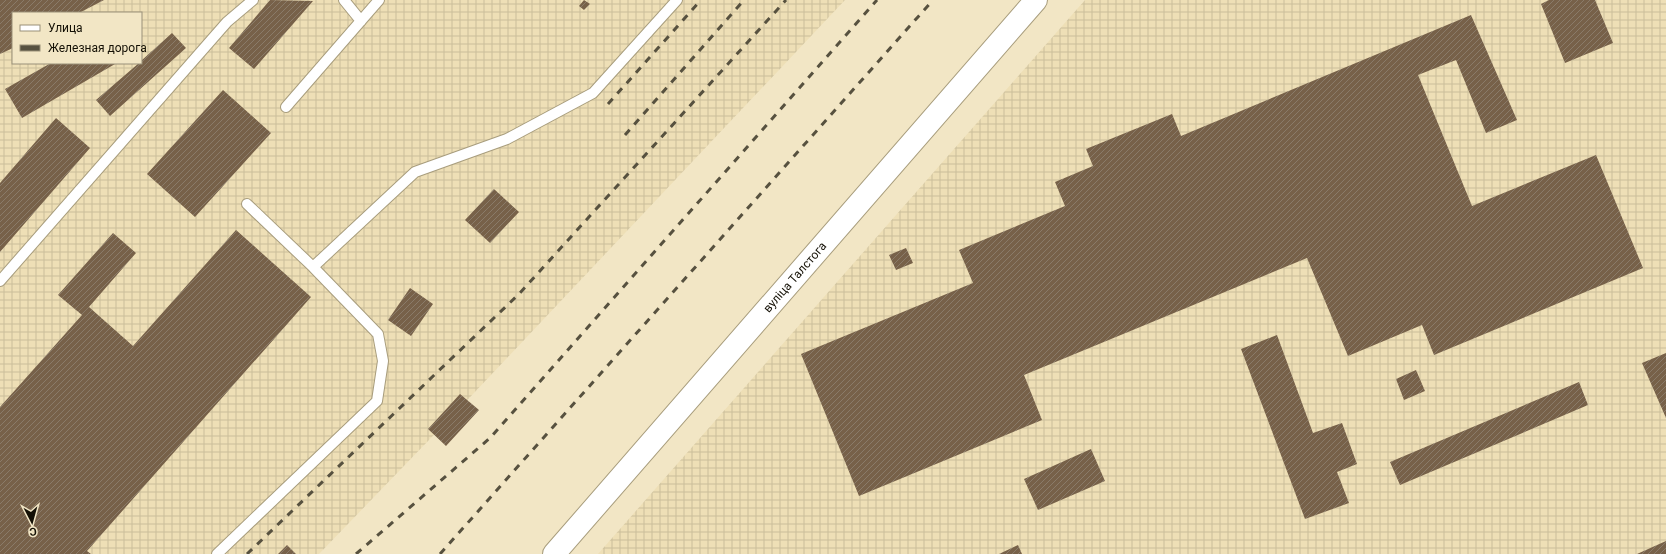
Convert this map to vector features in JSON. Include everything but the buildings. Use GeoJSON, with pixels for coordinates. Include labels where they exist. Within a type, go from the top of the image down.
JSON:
{"type":"FeatureCollection","features":[{"type":"Feature","properties":{"kind":"main road","name":"вуліца Талстога"},"geometry":{"type":"LineString","coordinates":[[554,554],[1036,0]]}},
{"type":"Feature","properties":{"kind":"lane"},"geometry":{"type":"LineString","coordinates":[[0,281],[227,22],[253,0]]}},
{"type":"Feature","properties":{"kind":"lane"},"geometry":{"type":"LineString","coordinates":[[344,0],[361,21]]}},
{"type":"Feature","properties":{"kind":"lane"},"geometry":{"type":"LineString","coordinates":[[286,107],[379,0]]}},
{"type":"Feature","properties":{"kind":"lane"},"geometry":{"type":"LineString","coordinates":[[313,267],[415,172],[507,139],[593,93],[677,0]]}},
{"type":"Feature","properties":{"kind":"lane"},"geometry":{"type":"LineString","coordinates":[[217,554],[377,401],[383,361],[378,334],[313,267],[247,204]]}},
{"type":"Feature","properties":{"kind":"shaded area"},"geometry":{"type":"Polygon","coordinates":[[[0,0],[845,0],[457,411],[319,554],[0,554],[0,0]]]}},
{"type":"Feature","properties":{"kind":"shaded area"},"geometry":{"type":"Polygon","coordinates":[[[1085,0],[1666,0],[1666,554],[598,554],[1085,0]]]}},
{"type":"Feature","properties":{"kind":"railway"},"geometry":{"type":"LineString","coordinates":[[608,104],[701,0]]}},
{"type":"Feature","properties":{"kind":"railway"},"geometry":{"type":"LineString","coordinates":[[625,135],[744,0]]}},
{"type":"Feature","properties":{"kind":"railway"},"geometry":{"type":"LineString","coordinates":[[247,554],[519,294],[786,0]]}},
{"type":"Feature","properties":{"kind":"railway"},"geometry":{"type":"LineString","coordinates":[[356,554],[490,438],[877,0]]}},
{"type":"Feature","properties":{"kind":"railway"},"geometry":{"type":"LineString","coordinates":[[440,554],[933,0]]}}]}
